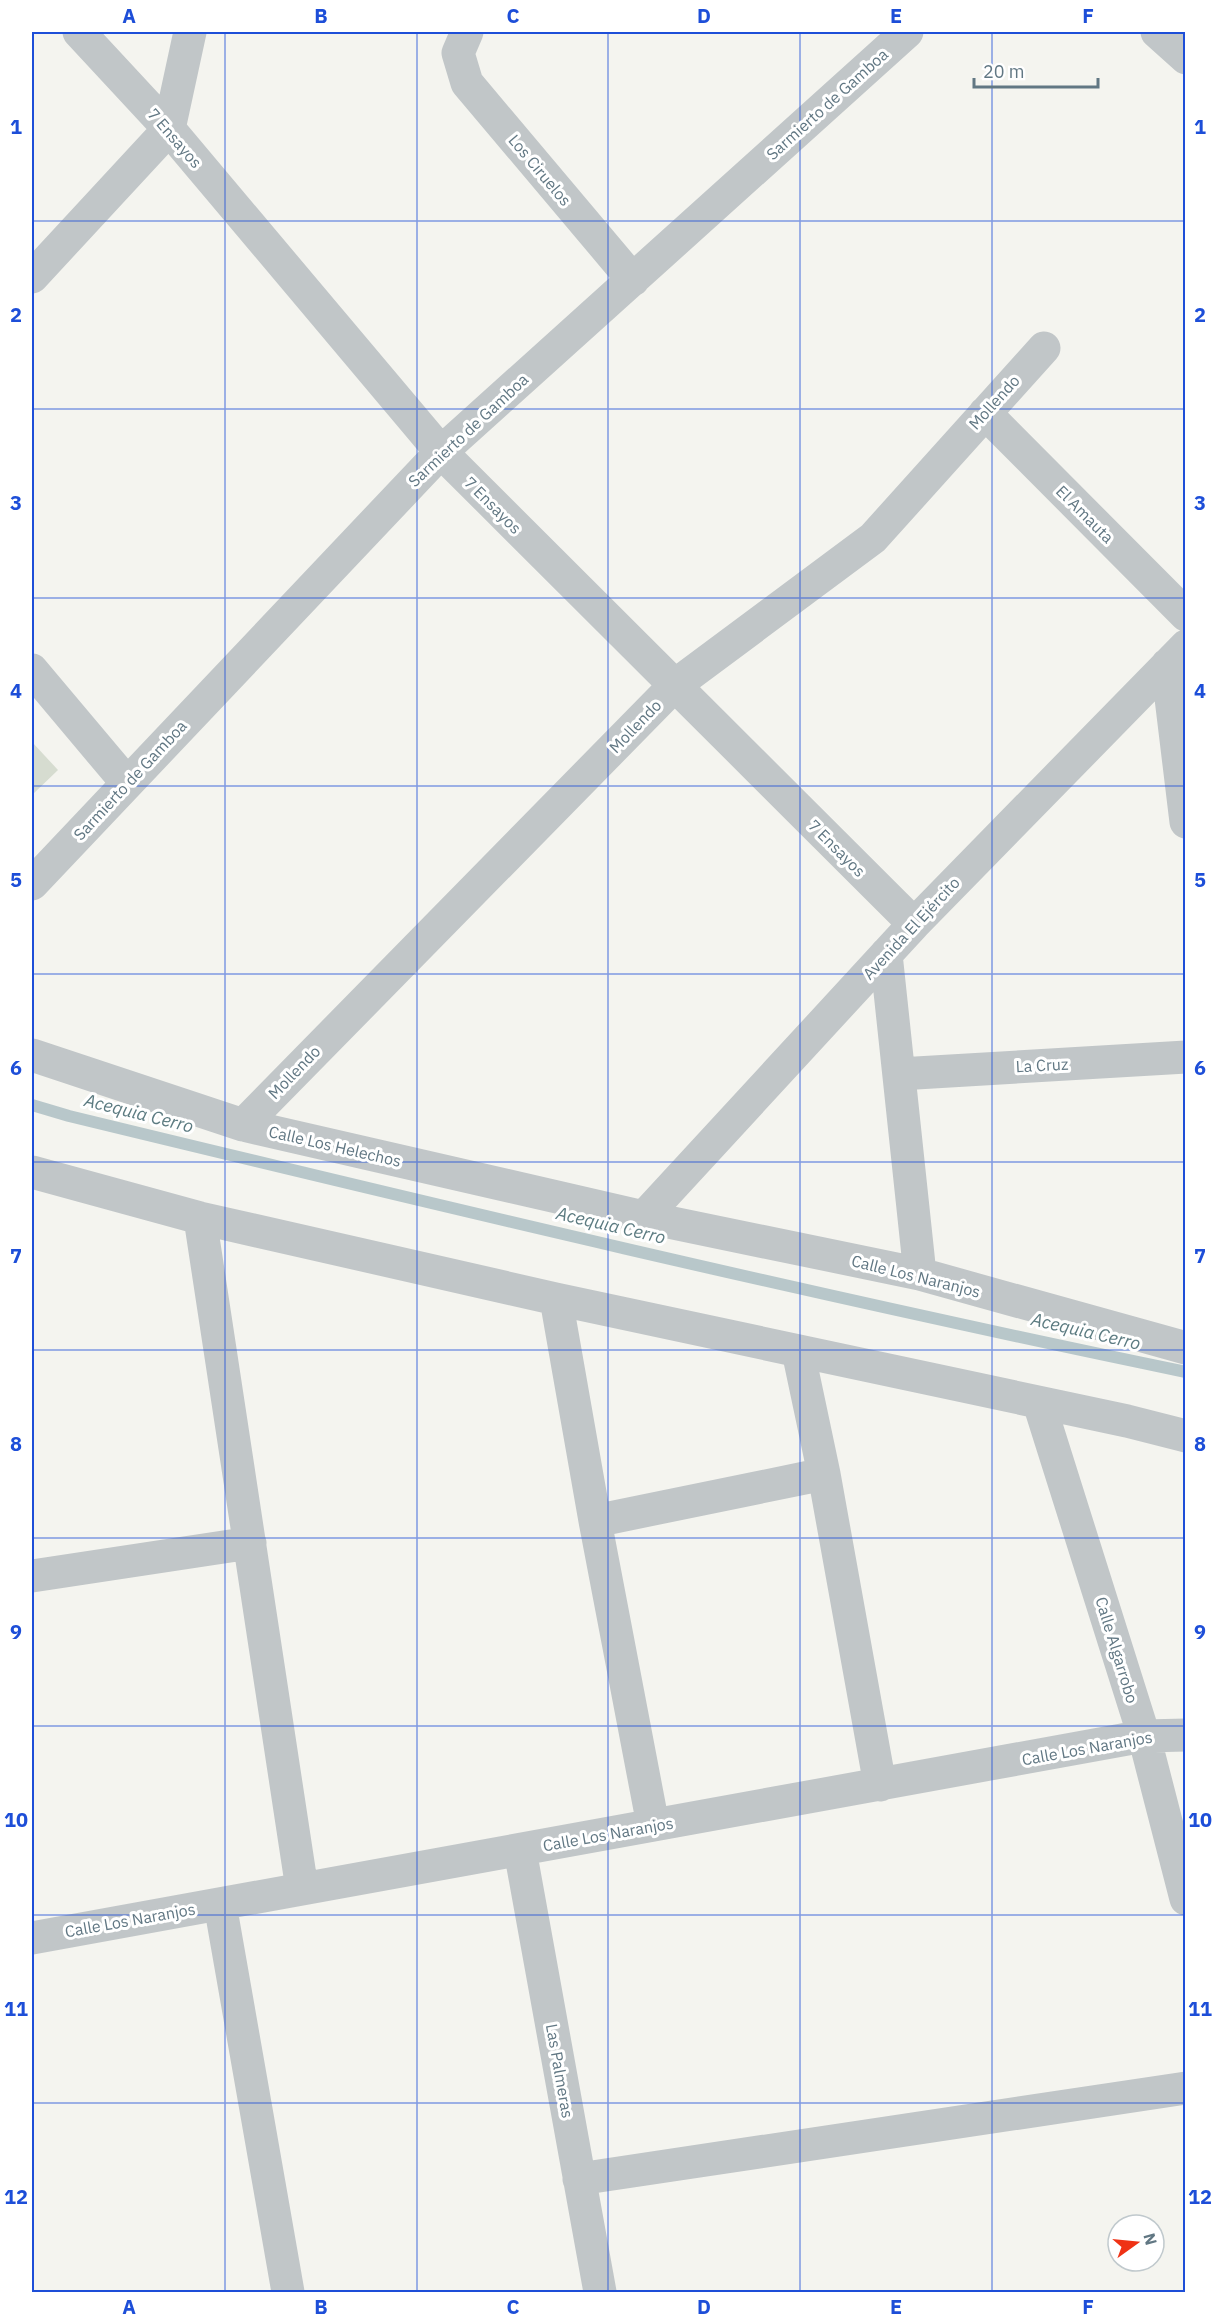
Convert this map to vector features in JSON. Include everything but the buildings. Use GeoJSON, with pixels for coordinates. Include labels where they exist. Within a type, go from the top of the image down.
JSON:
{"type":"FeatureCollection","features":[{"type":"Feature","properties":{"kind":"street","name":"7 Ensayos"},"geometry":{"type":"LineString","coordinates":[[79,32],[169,129],[441,452],[914,924]]}},
{"type":"Feature","properties":{"kind":"street"},"geometry":{"type":"LineString","coordinates":[[32,277],[169,129],[190,32]]}},
{"type":"Feature","properties":{"kind":"street","name":"Sarmierto de Gamboa"},"geometry":{"type":"LineString","coordinates":[[32,884],[441,452],[907,32]]}},
{"type":"Feature","properties":{"kind":"street"},"geometry":{"type":"LineString","coordinates":[[1157,32],[1185,58]]}},
{"type":"Feature","properties":{"kind":"street","name":"Los Ciruelos"},"geometry":{"type":"LineString","coordinates":[[462,42],[467,83],[633,280]]}},
{"type":"Feature","properties":{"kind":"street","name":"Mollendo"},"geometry":{"type":"LineString","coordinates":[[243,1125],[674,686],[873,538],[1044,348]]}},
{"type":"Feature","properties":{"kind":"street","name":"El Amauta"},"geometry":{"type":"LineString","coordinates":[[984,413],[1185,615]]}},
{"type":"Feature","properties":{"kind":"street"},"geometry":{"type":"LineString","coordinates":[[1176,655],[1185,822]]}},
{"type":"Feature","properties":{"kind":"street","name":"Avenida El Ejército"},"geometry":{"type":"LineString","coordinates":[[644,1217],[914,924],[1176,655]]}},
{"type":"Feature","properties":{"kind":"street"},"geometry":{"type":"LineString","coordinates":[[32,670],[127,783]]}},
{"type":"Feature","properties":{"kind":"street"},"geometry":{"type":"LineString","coordinates":[[886,954],[920,1274]]}},
{"type":"Feature","properties":{"kind":"street","name":"Calle Los Helechos"},"geometry":{"type":"LineString","coordinates":[[32,1055],[243,1125],[644,1217]]}},
{"type":"Feature","properties":{"kind":"street","name":"La Cruz"},"geometry":{"type":"LineString","coordinates":[[899,1074],[1185,1057]]}},
{"type":"Feature","properties":{"kind":"street"},"geometry":{"type":"LineString","coordinates":[[32,1172],[200,1218],[556,1299],[1185,1436]]}},
{"type":"Feature","properties":{"kind":"street","name":"Calle Los Naranjos"},"geometry":{"type":"LineString","coordinates":[[644,1217],[920,1274],[1185,1348]]}},
{"type":"Feature","properties":{"kind":"street"},"geometry":{"type":"LineString","coordinates":[[200,1218],[302,1889]]}},
{"type":"Feature","properties":{"kind":"street"},"geometry":{"type":"LineString","coordinates":[[556,1299],[595,1521],[653,1825]]}},
{"type":"Feature","properties":{"kind":"street"},"geometry":{"type":"LineString","coordinates":[[798,1351],[824,1474],[880,1785]]}},
{"type":"Feature","properties":{"kind":"street","name":"Calle Algarrobo"},"geometry":{"type":"LineString","coordinates":[[1039,1403],[1144,1736],[1185,1899]]}},
{"type":"Feature","properties":{"kind":"street"},"geometry":{"type":"LineString","coordinates":[[595,1521],[824,1474]]}},
{"type":"Feature","properties":{"kind":"street"},"geometry":{"type":"LineString","coordinates":[[32,1576],[249,1543]]}},
{"type":"Feature","properties":{"kind":"street","name":"Calle Los Naranjos"},"geometry":{"type":"LineString","coordinates":[[32,1938],[1144,1736],[1185,1735]]}},
{"type":"Feature","properties":{"kind":"street","name":"Las Palmeras"},"geometry":{"type":"LineString","coordinates":[[520,1850],[600,2292]]}},
{"type":"Feature","properties":{"kind":"street"},"geometry":{"type":"LineString","coordinates":[[220,1904],[288,2292]]}},
{"type":"Feature","properties":{"kind":"street"},"geometry":{"type":"LineString","coordinates":[[579,2179],[1185,2088]]}},
{"type":"Feature","properties":{"kind":"shaded area"},"geometry":{"type":"Polygon","coordinates":[[[32,742],[58,770],[32,795],[32,742]]]}},
{"type":"Feature","properties":{"kind":"waterway","name":"Acequia Cerro"},"geometry":{"type":"LineString","coordinates":[[32,1105],[69,1116],[626,1249],[1186,1372]]}}]}
